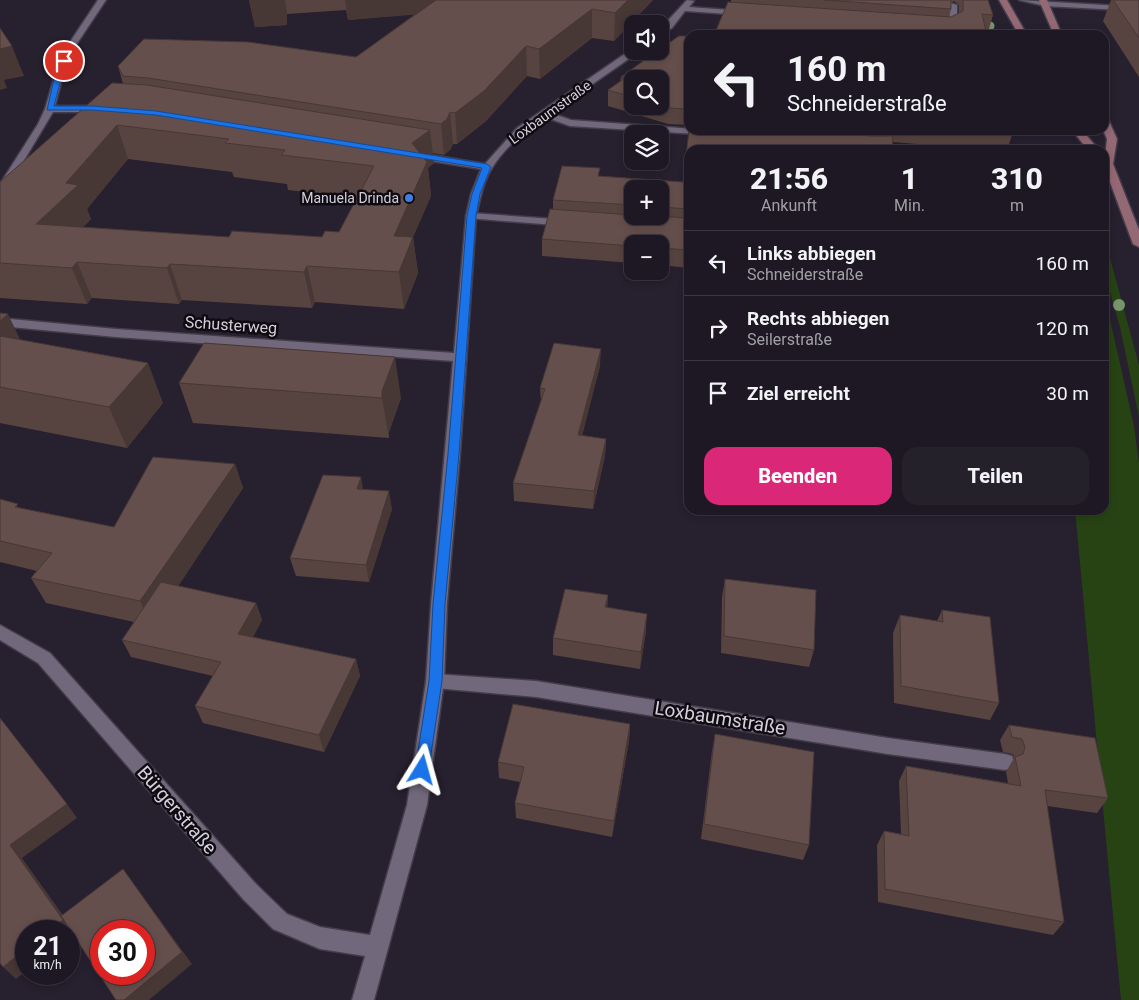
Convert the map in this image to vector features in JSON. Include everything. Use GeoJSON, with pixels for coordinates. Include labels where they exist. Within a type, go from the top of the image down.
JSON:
{"type":"FeatureCollection","features":[{"type":"Feature","properties":{"kind":"main road"},"geometry":{"type":"LineString","coordinates":[[1003,0],[1020,30]]}},
{"type":"Feature","properties":{"kind":"main road"},"geometry":{"type":"LineString","coordinates":[[1044,2],[1055,30]]}},
{"type":"Feature","properties":{"kind":"main road"},"geometry":{"type":"LineString","coordinates":[[1109,133],[1112,139],[1109,150]]}},
{"type":"Feature","properties":{"kind":"main road"},"geometry":{"type":"LineString","coordinates":[[1080,135],[1089,145]]}},
{"type":"Feature","properties":{"kind":"main road"},"geometry":{"type":"LineString","coordinates":[[1109,169],[1139,244]]}},
{"type":"Feature","properties":{"kind":"street"},"geometry":{"type":"LineString","coordinates":[[0,192],[43,124],[50,109],[59,75],[70,48],[102,0]]}},
{"type":"Feature","properties":{"kind":"street"},"geometry":{"type":"LineString","coordinates":[[669,24],[691,0]]}},
{"type":"Feature","properties":{"kind":"street"},"geometry":{"type":"LineString","coordinates":[[1023,0],[1139,9]]}},
{"type":"Feature","properties":{"kind":"street"},"geometry":{"type":"LineString","coordinates":[[934,28],[953,26],[953,5]]}},
{"type":"Feature","properties":{"kind":"street"},"geometry":{"type":"LineString","coordinates":[[685,8],[755,14]]}},
{"type":"Feature","properties":{"kind":"street","name":"Loxbaumstraße"},"geometry":{"type":"LineString","coordinates":[[363,1000],[417,805],[435,681],[439,604],[471,216],[476,194],[487,167],[520,130],[624,59]]}},
{"type":"Feature","properties":{"kind":"street"},"geometry":{"type":"LineString","coordinates":[[50,109],[111,110]]}},
{"type":"Feature","properties":{"kind":"street"},"geometry":{"type":"LineString","coordinates":[[544,114],[570,123],[684,132]]}},
{"type":"Feature","properties":{"kind":"street"},"geometry":{"type":"LineString","coordinates":[[398,153],[487,167]]}},
{"type":"Feature","properties":{"kind":"street"},"geometry":{"type":"LineString","coordinates":[[471,216],[580,224]]}},
{"type":"Feature","properties":{"kind":"street","name":"Schusterweg"},"geometry":{"type":"LineString","coordinates":[[0,322],[116,333],[460,357]]}},
{"type":"Feature","properties":{"kind":"street","name":"Bürgerstraße"},"geometry":{"type":"LineString","coordinates":[[0,632],[44,658],[250,892],[280,922],[320,938],[378,947]]}},
{"type":"Feature","properties":{"kind":"street","name":"Loxbaumstraße"},"geometry":{"type":"LineString","coordinates":[[435,681],[536,689],[888,746],[1004,762]]}},
{"type":"Feature","properties":{"kind":"green space"},"geometry":{"type":"Polygon","coordinates":[[[1109,254],[1139,365],[1139,417],[1120,327],[1109,288],[1109,254]]]}},
{"type":"Feature","properties":{"kind":"green space"},"geometry":{"type":"Polygon","coordinates":[[[1109,315],[1134,426],[1139,463],[1139,1000],[1121,1000],[1075,515],[1109,515],[1109,315]]]}},
{"type":"Feature","properties":{"kind":"building"},"geometry":{"type":"Polygon","coordinates":[[[436,0],[628,0],[615,13],[592,9],[539,49],[526,46],[484,91],[455,113],[450,112],[447,119],[441,124],[148,78],[123,76],[118,66],[144,39],[248,42],[356,57],[436,0]]]}},
{"type":"Feature","properties":{"kind":"building"},"geometry":{"type":"Polygon","coordinates":[[[824,0],[951,0],[951,9],[824,0]]]}},
{"type":"Feature","properties":{"kind":"building"},"geometry":{"type":"Polygon","coordinates":[[[963,0],[988,0],[993,15],[982,14],[986,30],[716,30],[728,2],[951,17],[963,11],[963,0]]]}},
{"type":"Feature","properties":{"kind":"building"},"geometry":{"type":"Polygon","coordinates":[[[1113,0],[1139,0],[1139,38],[1113,0]]]}},
{"type":"Feature","properties":{"kind":"building"},"geometry":{"type":"Polygon","coordinates":[[[0,28],[12,46],[0,49],[0,28]]]}},
{"type":"Feature","properties":{"kind":"building"},"geometry":{"type":"Polygon","coordinates":[[[679,36],[684,36],[684,109],[669,108],[669,70],[631,70],[645,60],[669,60],[669,43],[679,36]]]}},
{"type":"Feature","properties":{"kind":"building"},"geometry":{"type":"Polygon","coordinates":[[[624,79],[624,95],[608,90],[624,79]]]}},
{"type":"Feature","properties":{"kind":"building"},"geometry":{"type":"Polygon","coordinates":[[[112,83],[147,85],[430,130],[412,143],[427,162],[394,236],[413,237],[399,272],[307,266],[304,272],[170,264],[167,268],[77,262],[72,268],[0,263],[0,182],[112,83]],[[117,125],[66,183],[78,185],[36,224],[229,237],[232,231],[322,237],[325,231],[339,232],[374,166],[281,155],[285,150],[225,143],[229,139],[117,125]]]}},
{"type":"Feature","properties":{"kind":"building"},"geometry":{"type":"Polygon","coordinates":[[[688,135],[859,135],[893,136],[892,145],[687,145],[688,135]]]}},
{"type":"Feature","properties":{"kind":"building"},"geometry":{"type":"Polygon","coordinates":[[[562,166],[600,168],[598,176],[655,180],[624,180],[624,204],[553,200],[562,166]]]}},
{"type":"Feature","properties":{"kind":"building"},"geometry":{"type":"Polygon","coordinates":[[[684,173],[684,209],[669,208],[669,181],[683,182],[684,173]]]}},
{"type":"Feature","properties":{"kind":"building"},"geometry":{"type":"Polygon","coordinates":[[[550,209],[624,214],[624,225],[669,225],[669,217],[684,218],[684,250],[669,249],[669,235],[624,235],[624,245],[542,239],[550,209]]]}},
{"type":"Feature","properties":{"kind":"building"},"geometry":{"type":"Polygon","coordinates":[[[0,313],[8,314],[0,321],[0,313]]]}},
{"type":"Feature","properties":{"kind":"building"},"geometry":{"type":"Polygon","coordinates":[[[0,336],[148,363],[109,407],[0,387],[0,336]]]}},
{"type":"Feature","properties":{"kind":"building"},"geometry":{"type":"Polygon","coordinates":[[[204,343],[395,357],[382,391],[382,398],[179,383],[204,343]]]}},
{"type":"Feature","properties":{"kind":"building"},"geometry":{"type":"Polygon","coordinates":[[[554,343],[601,349],[578,435],[606,439],[594,491],[513,483],[545,389],[540,388],[554,343]]]}},
{"type":"Feature","properties":{"kind":"building"},"geometry":{"type":"Polygon","coordinates":[[[153,457],[235,464],[140,601],[31,578],[52,553],[0,541],[0,499],[18,504],[15,507],[114,527],[153,457]]]}},
{"type":"Feature","properties":{"kind":"building"},"geometry":{"type":"Polygon","coordinates":[[[323,475],[361,477],[357,489],[389,491],[366,565],[290,558],[323,475]]]}},
{"type":"Feature","properties":{"kind":"building"},"geometry":{"type":"Polygon","coordinates":[[[725,579],[816,590],[814,650],[724,636],[725,579]]]}},
{"type":"Feature","properties":{"kind":"building"},"geometry":{"type":"Polygon","coordinates":[[[161,582],[256,603],[238,634],[356,659],[319,735],[195,706],[221,662],[122,640],[161,582]]]}},
{"type":"Feature","properties":{"kind":"building"},"geometry":{"type":"Polygon","coordinates":[[[565,589],[608,595],[605,607],[647,614],[641,652],[553,638],[565,589]]]}},
{"type":"Feature","properties":{"kind":"building"},"geometry":{"type":"Polygon","coordinates":[[[942,610],[990,617],[999,703],[901,686],[900,615],[943,622],[942,610]]]}},
{"type":"Feature","properties":{"kind":"building"},"geometry":{"type":"Polygon","coordinates":[[[513,704],[630,724],[614,821],[515,803],[524,767],[498,762],[513,704]]]}},
{"type":"Feature","properties":{"kind":"building"},"geometry":{"type":"Polygon","coordinates":[[[0,718],[67,804],[10,845],[63,920],[15,920],[15,958],[3,967],[0,963],[0,718]]]}},
{"type":"Feature","properties":{"kind":"building"},"geometry":{"type":"Polygon","coordinates":[[[1009,725],[1095,738],[1108,798],[1045,790],[1064,922],[885,889],[884,831],[909,836],[906,766],[1021,786],[1015,757],[1023,754],[1025,747],[1022,739],[1012,737],[1009,725]]]}},
{"type":"Feature","properties":{"kind":"building"},"geometry":{"type":"Polygon","coordinates":[[[715,734],[814,752],[809,845],[704,824],[715,734]]]}},
{"type":"Feature","properties":{"kind":"building"},"geometry":{"type":"Polygon","coordinates":[[[123,869],[182,952],[155,974],[155,920],[90,920],[90,960],[80,945],[80,920],[64,920],[61,916],[123,869]]]}},
{"type":"Feature","properties":{"kind":"building"},"geometry":{"type":"Polygon","coordinates":[[[106,985],[142,985],[124,1000],[116,1000],[106,985]]]}},
{"type":"Feature","properties":{"kind":"place","name":"Manuela Drinda"},"geometry":{"type":"Point","coordinates":[409,198]}},
{"type":"Feature","properties":{"kind":"route"},"geometry":{"type":"LineString","coordinates":[[64,61],[50,109],[92,108],[156,113],[487,167],[476,194],[471,216],[453,454],[439,604],[435,681],[422,770]]}}]}
